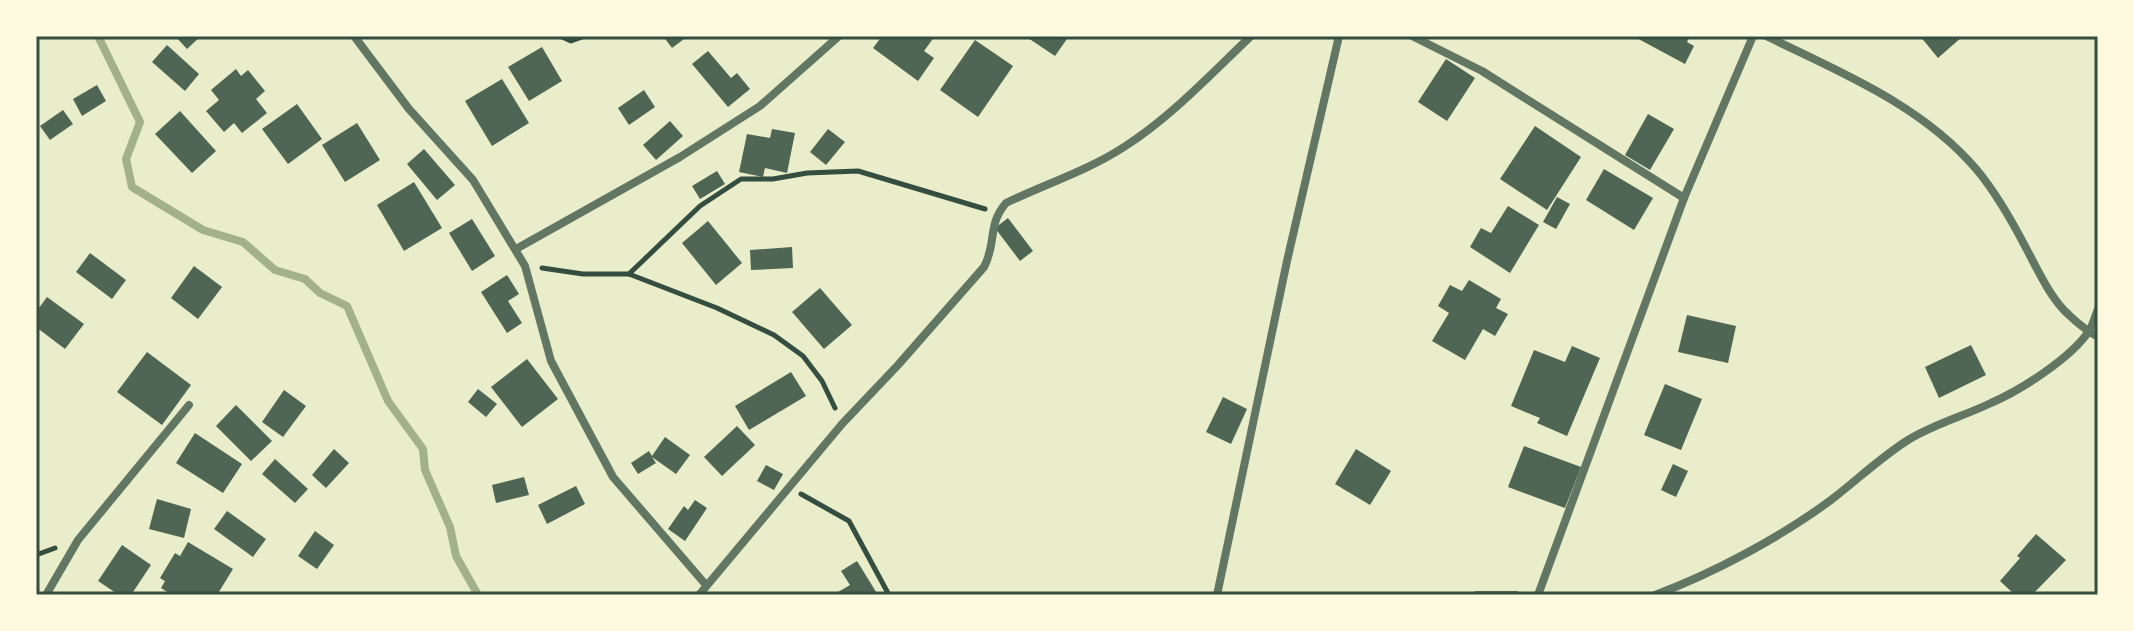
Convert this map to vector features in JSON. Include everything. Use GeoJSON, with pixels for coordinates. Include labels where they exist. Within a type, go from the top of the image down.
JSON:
{"type":"FeatureCollection","features":[{"type":"Feature","properties":{"kind":"street"},"geometry":{"type":"LineString","coordinates":[[354,36],[409,109],[473,180],[525,266],[551,361],[613,477],[706,585]]}},
{"type":"Feature","properties":{"kind":"street"},"geometry":{"type":"LineString","coordinates":[[516,249],[680,157],[760,106],[839,36]]}},
{"type":"Feature","properties":{"kind":"street"},"geometry":{"type":"LineString","coordinates":[[699,595],[842,424],[984,267],[990,257],[992,229],[997,213],[1006,203],[1094,164],[1127,145],[1168,114],[1251,36]]}},
{"type":"Feature","properties":{"kind":"street"},"geometry":{"type":"LineString","coordinates":[[1217,595],[1287,261],[1339,36]]}},
{"type":"Feature","properties":{"kind":"street"},"geometry":{"type":"LineString","coordinates":[[1412,36],[1482,71],[1684,198]]}},
{"type":"Feature","properties":{"kind":"street"},"geometry":{"type":"LineString","coordinates":[[1538,595],[1684,198],[1753,36]]}},
{"type":"Feature","properties":{"kind":"street"},"geometry":{"type":"LineString","coordinates":[[1766,36],[1885,96],[1951,142],[1979,172],[2066,313],[2098,337]]}},
{"type":"Feature","properties":{"kind":"street"},"geometry":{"type":"LineString","coordinates":[[1655,595],[1725,563],[1791,526],[1907,441],[2025,385],[2055,364],[2089,331],[2098,309]]}},
{"type":"Feature","properties":{"kind":"street"},"geometry":{"type":"LineString","coordinates":[[46,595],[78,540],[189,405]]}},
{"type":"Feature","properties":{"kind":"street"},"geometry":{"type":"LineString","coordinates":[[1477,595],[1516,595]]}},
{"type":"Feature","properties":{"kind":"path"},"geometry":{"type":"LineString","coordinates":[[560,36],[571,41],[585,36]]}},
{"type":"Feature","properties":{"kind":"path"},"geometry":{"type":"LineString","coordinates":[[629,274],[700,206],[741,179],[858,171],[907,183],[997,213]]}},
{"type":"Feature","properties":{"kind":"path"},"geometry":{"type":"LineString","coordinates":[[525,266],[583,274],[629,274],[717,308],[774,335],[803,356],[822,381],[842,424]]}},
{"type":"Feature","properties":{"kind":"path"},"geometry":{"type":"LineString","coordinates":[[788,487],[849,521],[889,595]]}},
{"type":"Feature","properties":{"kind":"building"},"geometry":{"type":"Polygon","coordinates":[[[175,36],[201,36],[187,49],[175,36]]]}},
{"type":"Feature","properties":{"kind":"building"},"geometry":{"type":"Polygon","coordinates":[[[663,36],[688,36],[672,48],[663,36]]]}},
{"type":"Feature","properties":{"kind":"building"},"geometry":{"type":"Polygon","coordinates":[[[882,36],[935,36],[924,51],[934,58],[918,81],[873,48],[882,36]]]}},
{"type":"Feature","properties":{"kind":"building"},"geometry":{"type":"Polygon","coordinates":[[[1025,36],[1069,36],[1055,56],[1025,36]]]}},
{"type":"Feature","properties":{"kind":"building"},"geometry":{"type":"Polygon","coordinates":[[[1633,36],[1690,36],[1687,42],[1694,46],[1685,64],[1633,36]]]}},
{"type":"Feature","properties":{"kind":"building"},"geometry":{"type":"Polygon","coordinates":[[[1920,36],[1963,36],[1938,58],[1920,36]]]}},
{"type":"Feature","properties":{"kind":"building"},"geometry":{"type":"Polygon","coordinates":[[[975,40],[1013,66],[978,117],[940,90],[975,40]]]}},
{"type":"Feature","properties":{"kind":"building"},"geometry":{"type":"Polygon","coordinates":[[[167,45],[199,74],[185,91],[152,62],[167,45]]]}},
{"type":"Feature","properties":{"kind":"building"},"geometry":{"type":"Polygon","coordinates":[[[542,47],[562,81],[529,101],[508,67],[542,47]]]}},
{"type":"Feature","properties":{"kind":"building"},"geometry":{"type":"Polygon","coordinates":[[[708,51],[731,78],[737,73],[750,89],[728,107],[692,64],[708,51]]]}},
{"type":"Feature","properties":{"kind":"building"},"geometry":{"type":"Polygon","coordinates":[[[1446,59],[1475,78],[1447,121],[1418,102],[1446,59]]]}},
{"type":"Feature","properties":{"kind":"building"},"geometry":{"type":"Polygon","coordinates":[[[236,69],[241,76],[248,70],[265,91],[256,99],[267,113],[242,133],[234,123],[224,132],[206,111],[219,100],[211,90],[236,69]]]}},
{"type":"Feature","properties":{"kind":"building"},"geometry":{"type":"Polygon","coordinates":[[[502,79],[529,123],[492,146],[465,101],[502,79]]]}},
{"type":"Feature","properties":{"kind":"building"},"geometry":{"type":"Polygon","coordinates":[[[97,85],[106,101],[82,116],[73,99],[97,85]]]}},
{"type":"Feature","properties":{"kind":"building"},"geometry":{"type":"Polygon","coordinates":[[[644,90],[655,107],[629,125],[618,108],[644,90]]]}},
{"type":"Feature","properties":{"kind":"building"},"geometry":{"type":"Polygon","coordinates":[[[297,104],[322,139],[288,164],[262,129],[297,104]]]}},
{"type":"Feature","properties":{"kind":"building"},"geometry":{"type":"Polygon","coordinates":[[[63,110],[73,124],[50,140],[40,126],[63,110]]]}},
{"type":"Feature","properties":{"kind":"building"},"geometry":{"type":"Polygon","coordinates":[[[180,111],[216,151],[192,173],[155,134],[180,111]]]}},
{"type":"Feature","properties":{"kind":"building"},"geometry":{"type":"Polygon","coordinates":[[[1648,114],[1674,129],[1650,170],[1625,155],[1648,114]]]}},
{"type":"Feature","properties":{"kind":"building"},"geometry":{"type":"Polygon","coordinates":[[[670,121],[683,136],[656,160],[643,145],[670,121]]]}},
{"type":"Feature","properties":{"kind":"building"},"geometry":{"type":"Polygon","coordinates":[[[357,123],[380,160],[345,182],[322,145],[357,123]]]}},
{"type":"Feature","properties":{"kind":"building"},"geometry":{"type":"Polygon","coordinates":[[[1535,126],[1581,157],[1547,210],[1500,179],[1535,126]]]}},
{"type":"Feature","properties":{"kind":"building"},"geometry":{"type":"Polygon","coordinates":[[[772,129],[795,133],[787,173],[765,168],[763,177],[739,172],[747,134],[770,138],[772,129]]]}},
{"type":"Feature","properties":{"kind":"building"},"geometry":{"type":"Polygon","coordinates":[[[828,129],[845,142],[826,165],[810,152],[828,129]]]}},
{"type":"Feature","properties":{"kind":"building"},"geometry":{"type":"Polygon","coordinates":[[[424,149],[455,185],[437,200],[407,164],[424,149]]]}},
{"type":"Feature","properties":{"kind":"building"},"geometry":{"type":"Polygon","coordinates":[[[1604,169],[1653,198],[1634,230],[1586,200],[1604,169]]]}},
{"type":"Feature","properties":{"kind":"building"},"geometry":{"type":"Polygon","coordinates":[[[717,171],[725,184],[700,199],[692,186],[717,171]]]}},
{"type":"Feature","properties":{"kind":"building"},"geometry":{"type":"Polygon","coordinates":[[[414,182],[442,228],[404,251],[377,205],[414,182]]]}},
{"type":"Feature","properties":{"kind":"building"},"geometry":{"type":"Polygon","coordinates":[[[1557,197],[1570,204],[1556,229],[1543,222],[1557,197]]]}},
{"type":"Feature","properties":{"kind":"building"},"geometry":{"type":"Polygon","coordinates":[[[1508,206],[1539,225],[1510,273],[1470,247],[1481,228],[1491,233],[1508,206]]]}},
{"type":"Feature","properties":{"kind":"building"},"geometry":{"type":"Polygon","coordinates":[[[1008,218],[1033,251],[1020,261],[995,228],[1008,218]]]}},
{"type":"Feature","properties":{"kind":"building"},"geometry":{"type":"Polygon","coordinates":[[[472,219],[495,256],[472,271],[449,233],[472,219]]]}},
{"type":"Feature","properties":{"kind":"building"},"geometry":{"type":"Polygon","coordinates":[[[708,221],[742,263],[716,285],[682,243],[708,221]]]}},
{"type":"Feature","properties":{"kind":"building"},"geometry":{"type":"Polygon","coordinates":[[[792,247],[793,268],[751,270],[750,250],[792,247]]]}},
{"type":"Feature","properties":{"kind":"building"},"geometry":{"type":"Polygon","coordinates":[[[90,253],[126,280],[112,299],[76,272],[90,253]]]}},
{"type":"Feature","properties":{"kind":"building"},"geometry":{"type":"Polygon","coordinates":[[[194,266],[222,287],[198,319],[171,298],[194,266]]]}},
{"type":"Feature","properties":{"kind":"building"},"geometry":{"type":"Polygon","coordinates":[[[507,275],[519,294],[508,301],[522,323],[507,333],[481,292],[507,275]]]}},
{"type":"Feature","properties":{"kind":"building"},"geometry":{"type":"Polygon","coordinates":[[[1469,280],[1501,299],[1496,308],[1508,314],[1495,336],[1483,329],[1465,360],[1432,341],[1449,313],[1438,306],[1450,285],[1462,291],[1469,280]]]}},
{"type":"Feature","properties":{"kind":"building"},"geometry":{"type":"Polygon","coordinates":[[[820,288],[852,325],[824,349],[792,312],[820,288]]]}},
{"type":"Feature","properties":{"kind":"building"},"geometry":{"type":"Polygon","coordinates":[[[47,297],[84,324],[65,349],[36,327],[36,312],[47,297]]]}},
{"type":"Feature","properties":{"kind":"building"},"geometry":{"type":"Polygon","coordinates":[[[1687,315],[1736,326],[1728,363],[1678,352],[1687,315]]]}},
{"type":"Feature","properties":{"kind":"building"},"geometry":{"type":"Polygon","coordinates":[[[1971,345],[1986,375],[1939,398],[1925,367],[1971,345]]]}},
{"type":"Feature","properties":{"kind":"building"},"geometry":{"type":"Polygon","coordinates":[[[1572,346],[1600,358],[1567,436],[1537,423],[1540,418],[1511,406],[1534,350],[1565,362],[1572,346]]]}},
{"type":"Feature","properties":{"kind":"building"},"geometry":{"type":"Polygon","coordinates":[[[147,352],[191,385],[162,425],[117,392],[147,352]]]}},
{"type":"Feature","properties":{"kind":"building"},"geometry":{"type":"Polygon","coordinates":[[[527,359],[558,399],[522,427],[491,387],[527,359]]]}},
{"type":"Feature","properties":{"kind":"building"},"geometry":{"type":"Polygon","coordinates":[[[791,372],[806,396],[749,430],[735,406],[791,372]]]}},
{"type":"Feature","properties":{"kind":"building"},"geometry":{"type":"Polygon","coordinates":[[[1665,384],[1702,399],[1681,450],[1644,435],[1665,384]]]}},
{"type":"Feature","properties":{"kind":"building"},"geometry":{"type":"Polygon","coordinates":[[[478,389],[497,404],[486,417],[468,402],[478,389]]]}},
{"type":"Feature","properties":{"kind":"building"},"geometry":{"type":"Polygon","coordinates":[[[284,390],[306,406],[283,437],[262,422],[284,390]]]}},
{"type":"Feature","properties":{"kind":"building"},"geometry":{"type":"Polygon","coordinates":[[[1223,397],[1247,409],[1231,444],[1206,432],[1223,397]]]}},
{"type":"Feature","properties":{"kind":"building"},"geometry":{"type":"Polygon","coordinates":[[[236,405],[272,441],[251,461],[216,426],[236,405]]]}},
{"type":"Feature","properties":{"kind":"building"},"geometry":{"type":"Polygon","coordinates":[[[737,426],[755,445],[722,476],[704,457],[737,426]]]}},
{"type":"Feature","properties":{"kind":"building"},"geometry":{"type":"Polygon","coordinates":[[[195,433],[242,464],[223,493],[176,463],[195,433]]]}},
{"type":"Feature","properties":{"kind":"building"},"geometry":{"type":"Polygon","coordinates":[[[665,437],[690,455],[676,474],[652,457],[656,463],[638,474],[631,463],[649,451],[652,456],[665,437]]]}},
{"type":"Feature","properties":{"kind":"building"},"geometry":{"type":"Polygon","coordinates":[[[1524,446],[1581,467],[1565,508],[1508,487],[1524,446]]]}},
{"type":"Feature","properties":{"kind":"building"},"geometry":{"type":"Polygon","coordinates":[[[334,449],[349,463],[326,488],[312,475],[334,449]]]}},
{"type":"Feature","properties":{"kind":"building"},"geometry":{"type":"Polygon","coordinates":[[[1356,449],[1391,471],[1370,505],[1335,484],[1356,449]]]}},
{"type":"Feature","properties":{"kind":"building"},"geometry":{"type":"Polygon","coordinates":[[[275,459],[308,489],[295,503],[262,474],[275,459]]]}},
{"type":"Feature","properties":{"kind":"building"},"geometry":{"type":"Polygon","coordinates":[[[1673,464],[1688,471],[1676,497],[1661,490],[1673,464]]]}},
{"type":"Feature","properties":{"kind":"building"},"geometry":{"type":"Polygon","coordinates":[[[766,465],[783,474],[774,490],[757,481],[766,465]]]}},
{"type":"Feature","properties":{"kind":"building"},"geometry":{"type":"Polygon","coordinates":[[[524,477],[529,495],[496,503],[492,485],[524,477]]]}},
{"type":"Feature","properties":{"kind":"building"},"geometry":{"type":"Polygon","coordinates":[[[576,486],[585,504],[547,524],[538,505],[576,486]]]}},
{"type":"Feature","properties":{"kind":"building"},"geometry":{"type":"Polygon","coordinates":[[[157,499],[191,509],[184,538],[149,529],[157,499]]]}},
{"type":"Feature","properties":{"kind":"building"},"geometry":{"type":"Polygon","coordinates":[[[695,500],[707,508],[685,541],[668,529],[684,506],[688,510],[695,500]]]}},
{"type":"Feature","properties":{"kind":"building"},"geometry":{"type":"Polygon","coordinates":[[[227,511],[266,539],[253,557],[214,529],[227,511]]]}},
{"type":"Feature","properties":{"kind":"building"},"geometry":{"type":"Polygon","coordinates":[[[315,531],[334,545],[317,569],[298,556],[315,531]]]}},
{"type":"Feature","properties":{"kind":"building"},"geometry":{"type":"Polygon","coordinates":[[[2036,534],[2066,560],[2032,595],[2015,595],[2000,581],[2036,534]]]}},
{"type":"Feature","properties":{"kind":"building"},"geometry":{"type":"Polygon","coordinates":[[[188,542],[233,569],[217,595],[172,595],[161,588],[165,581],[160,578],[175,553],[180,556],[188,542]]]}},
{"type":"Feature","properties":{"kind":"building"},"geometry":{"type":"Polygon","coordinates":[[[122,545],[151,565],[131,595],[119,595],[98,581],[122,545]]]}},
{"type":"Feature","properties":{"kind":"building"},"geometry":{"type":"Polygon","coordinates":[[[857,561],[878,595],[833,595],[850,585],[841,571],[857,561]]]}},
{"type":"Feature","properties":{"kind":"waterway"},"geometry":{"type":"LineString","coordinates":[[98,36],[140,122],[126,159],[132,187],[203,230],[243,242],[275,270],[305,279],[320,293],[347,306],[388,401],[423,449],[425,470],[450,527],[456,556],[478,595]]}}]}
